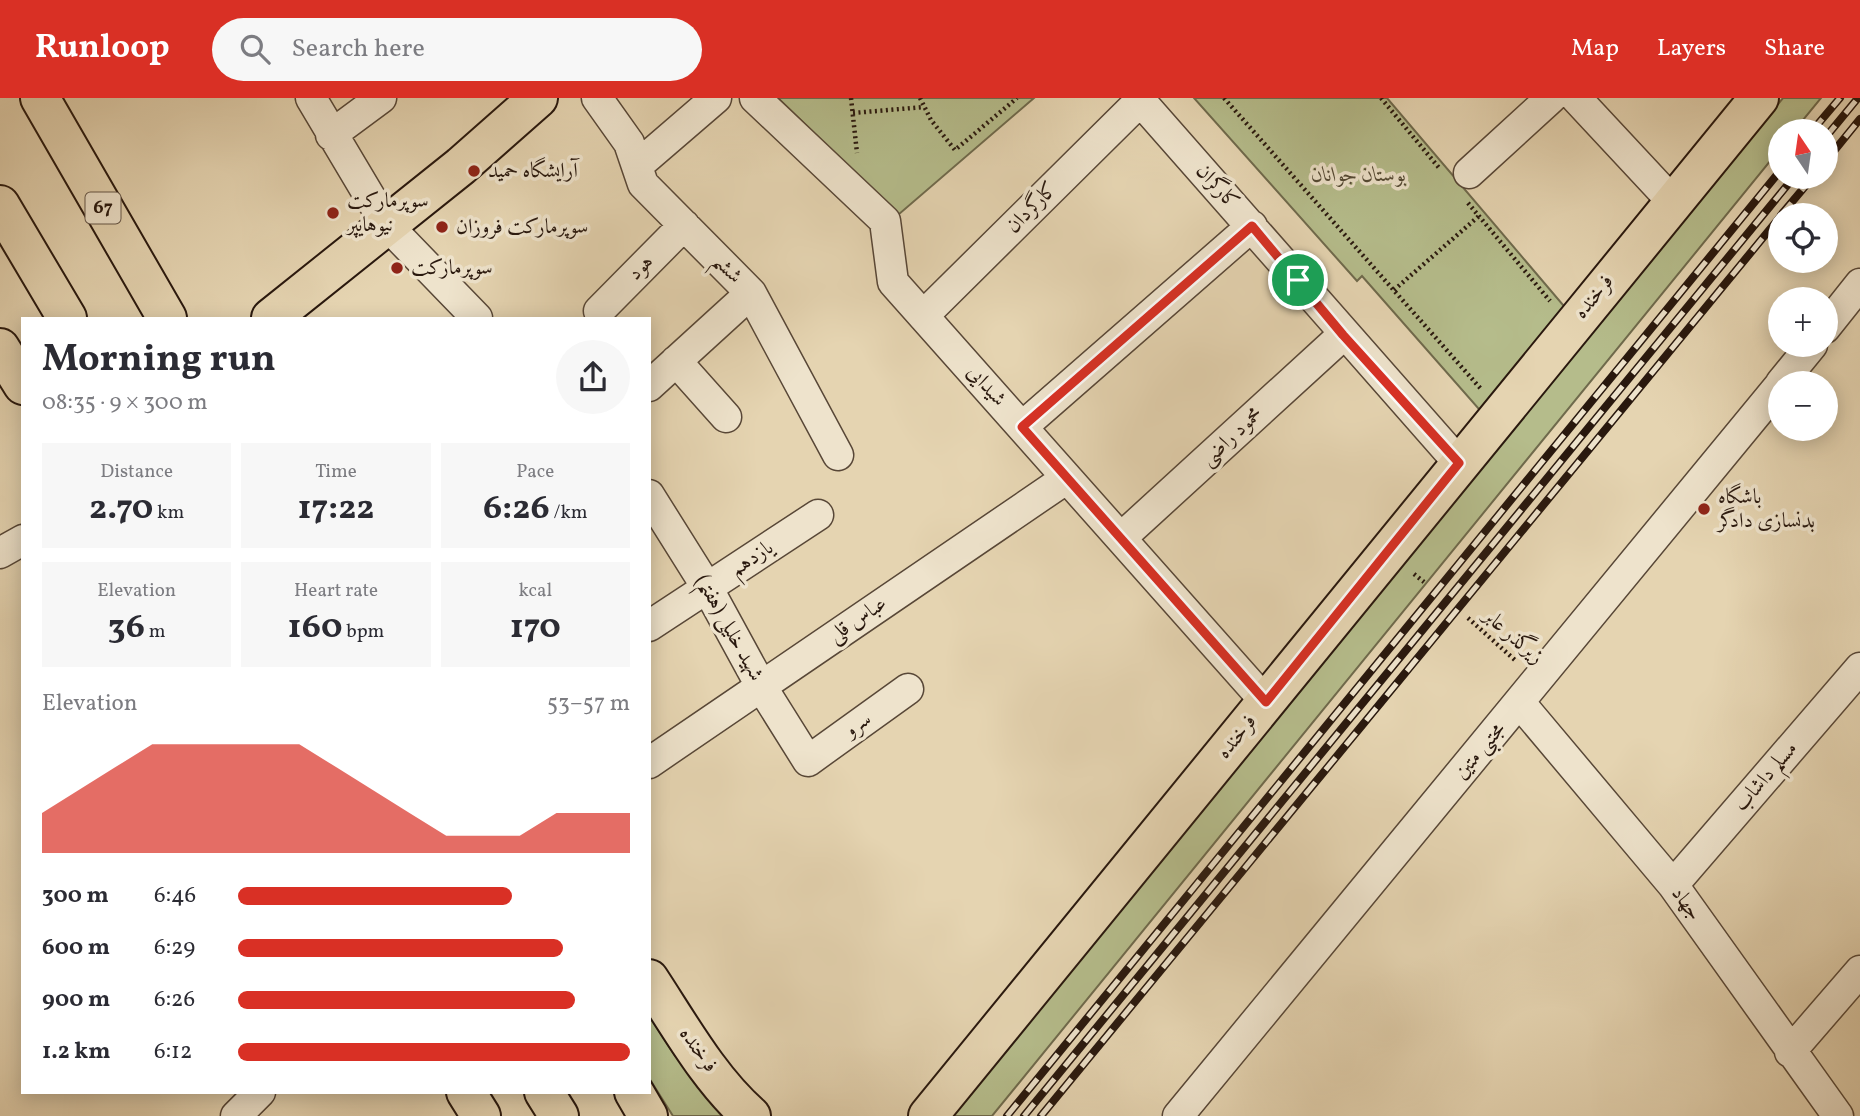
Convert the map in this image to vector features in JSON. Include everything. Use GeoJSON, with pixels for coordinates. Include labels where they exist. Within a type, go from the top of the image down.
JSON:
{"type":"FeatureCollection","features":[{"type":"Feature","properties":{"kind":"main road","name":"67"},"geometry":{"type":"LineString","coordinates":[[40,98],[166,317]]}},
{"type":"Feature","properties":{"kind":"main road"},"geometry":{"type":"LineString","coordinates":[[272,317],[461,166],[538,98]]}},
{"type":"Feature","properties":{"kind":"main road","name":"فرخنده"},"geometry":{"type":"LineString","coordinates":[[928,1116],[1672,201],[1759,98]]}},
{"type":"Feature","properties":{"kind":"main road"},"geometry":{"type":"LineString","coordinates":[[0,205],[66,317]]}},
{"type":"Feature","properties":{"kind":"main road"},"geometry":{"type":"LineString","coordinates":[[0,348],[21,381]]}},
{"type":"Feature","properties":{"kind":"main road","name":"فرخنده"},"geometry":{"type":"LineString","coordinates":[[651,982],[695,1049],[739,1105],[751,1116]]}},
{"type":"Feature","properties":{"kind":"main road"},"geometry":{"type":"LineString","coordinates":[[467,1094],[481,1116]]}},
{"type":"Feature","properties":{"kind":"main road"},"geometry":{"type":"LineString","coordinates":[[545,1094],[559,1116]]}},
{"type":"Feature","properties":{"kind":"main road"},"geometry":{"type":"LineString","coordinates":[[635,1094],[648,1116]]}},
{"type":"Feature","properties":{"kind":"street"},"geometry":{"type":"LineString","coordinates":[[311,98],[386,224],[476,317]]}},
{"type":"Feature","properties":{"kind":"street"},"geometry":{"type":"LineString","coordinates":[[331,135],[381,98]]}},
{"type":"Feature","properties":{"kind":"street","name":"ششم"},"geometry":{"type":"LineString","coordinates":[[597,98],[629,143],[643,184],[751,293],[838,455]]}},
{"type":"Feature","properties":{"kind":"street"},"geometry":{"type":"LineString","coordinates":[[637,166],[716,98]]}},
{"type":"Feature","properties":{"kind":"street","name":"شیدایی"},"geometry":{"type":"LineString","coordinates":[[755,98],[885,221],[893,282],[1266,702]]}},
{"type":"Feature","properties":{"kind":"street"},"geometry":{"type":"LineString","coordinates":[[1458,180],[1551,98]]}},
{"type":"Feature","properties":{"kind":"street"},"geometry":{"type":"LineString","coordinates":[[1576,98],[1672,201]]}},
{"type":"Feature","properties":{"kind":"street","name":"کارگران"},"geometry":{"type":"LineString","coordinates":[[1139,99],[1252,226],[1343,335],[1459,463]]}},
{"type":"Feature","properties":{"kind":"street","name":"کارگردان"},"geometry":{"type":"LineString","coordinates":[[923,316],[1139,99]]}},
{"type":"Feature","properties":{"kind":"street","name":"هود"},"geometry":{"type":"LineString","coordinates":[[599,311],[684,225]]}},
{"type":"Feature","properties":{"kind":"street"},"geometry":{"type":"LineString","coordinates":[[1022,427],[1252,226]]}},
{"type":"Feature","properties":{"kind":"street"},"geometry":{"type":"LineString","coordinates":[[1838,312],[1860,284]]}},
{"type":"Feature","properties":{"kind":"street"},"geometry":{"type":"LineString","coordinates":[[651,384],[751,293]]}},
{"type":"Feature","properties":{"kind":"street","name":"محمود راضی"},"geometry":{"type":"LineString","coordinates":[[1122,538],[1343,335]]}},
{"type":"Feature","properties":{"kind":"street","name":"مجتبی متین"},"geometry":{"type":"LineString","coordinates":[[1791,371],[1802,357]]}},
{"type":"Feature","properties":{"kind":"street"},"geometry":{"type":"LineString","coordinates":[[676,361],[726,417]]}},
{"type":"Feature","properties":{"kind":"street","name":"مجتبی متین"},"geometry":{"type":"LineString","coordinates":[[1178,1116],[1768,399]]}},
{"type":"Feature","properties":{"kind":"street","name":"عباس قلی"},"geometry":{"type":"LineString","coordinates":[[651,762],[1067,478]]}},
{"type":"Feature","properties":{"kind":"street","name":"شهید خلیلی (هفتم)"},"geometry":{"type":"LineString","coordinates":[[651,498],[708,589],[761,686],[808,761]]}},
{"type":"Feature","properties":{"kind":"street","name":"یازدهم"},"geometry":{"type":"LineString","coordinates":[[651,625],[818,515]]}},
{"type":"Feature","properties":{"kind":"street"},"geometry":{"type":"LineString","coordinates":[[0,553],[21,541]]}},
{"type":"Feature","properties":{"kind":"street","name":"مسلم داشاب"},"geometry":{"type":"LineString","coordinates":[[1673,885],[1860,668]]}},
{"type":"Feature","properties":{"kind":"street","name":"سرو"},"geometry":{"type":"LineString","coordinates":[[808,761],[908,689]]}},
{"type":"Feature","properties":{"kind":"street","name":"جهاد"},"geometry":{"type":"LineString","coordinates":[[1529,692],[1673,885],[1838,1116]]}},
{"type":"Feature","properties":{"kind":"street"},"geometry":{"type":"LineString","coordinates":[[1790,1052],[1860,971]]}},
{"type":"Feature","properties":{"kind":"street"},"geometry":{"type":"LineString","coordinates":[[236,1116],[258,1094]]}},
{"type":"Feature","properties":{"kind":"path"},"geometry":{"type":"LineString","coordinates":[[851,98],[862,199]]}},
{"type":"Feature","properties":{"kind":"path"},"geometry":{"type":"LineString","coordinates":[[920,98],[955,150],[1017,98]]}},
{"type":"Feature","properties":{"kind":"path"},"geometry":{"type":"LineString","coordinates":[[1224,98],[1487,395]]}},
{"type":"Feature","properties":{"kind":"path"},"geometry":{"type":"LineString","coordinates":[[1381,98],[1458,180],[1479,216],[1552,303],[1545,313]]}},
{"type":"Feature","properties":{"kind":"path"},"geometry":{"type":"LineString","coordinates":[[853,113],[924,107]]}},
{"type":"Feature","properties":{"kind":"path"},"geometry":{"type":"LineString","coordinates":[[1394,290],[1479,216]]}},
{"type":"Feature","properties":{"kind":"path","name":"زیرگذر عابر"},"geometry":{"type":"LineString","coordinates":[[1468,618],[1529,692]]}},
{"type":"Feature","properties":{"kind":"green space"},"geometry":{"type":"Polygon","coordinates":[[[778,98],[1034,98],[898,215],[778,98]]]}},
{"type":"Feature","properties":{"kind":"green space","name":"بوستان جوانان"},"geometry":{"type":"Polygon","coordinates":[[[1194,98],[1387,98],[1569,312],[1485,416],[1362,276],[1357,281],[1194,98]]]}},
{"type":"Feature","properties":{"kind":"green space"},"geometry":{"type":"Polygon","coordinates":[[[1783,98],[1821,98],[1804,119],[1768,119],[1768,164],[992,1116],[947,1116],[1783,98]]]}},
{"type":"Feature","properties":{"kind":"green space"},"geometry":{"type":"Polygon","coordinates":[[[651,1019],[675,1056],[731,1116],[673,1116],[651,1081],[651,1019]]]}},
{"type":"Feature","properties":{"kind":"railway"},"geometry":{"type":"LineString","coordinates":[[1822,119],[1840,98]]}},
{"type":"Feature","properties":{"kind":"railway"},"geometry":{"type":"LineString","coordinates":[[1838,122],[1858,98]]}},
{"type":"Feature","properties":{"kind":"railway"},"geometry":{"type":"LineString","coordinates":[[1838,146],[1860,119]]}},
{"type":"Feature","properties":{"kind":"railway"},"geometry":{"type":"LineString","coordinates":[[1007,1116],[1768,186]]}},
{"type":"Feature","properties":{"kind":"railway"},"geometry":{"type":"LineString","coordinates":[[1024,1116],[1784,189]]}},
{"type":"Feature","properties":{"kind":"railway"},"geometry":{"type":"LineString","coordinates":[[1791,203],[1803,189]]}},
{"type":"Feature","properties":{"kind":"railway"},"geometry":{"type":"LineString","coordinates":[[1041,1116],[1768,232]]}},
{"type":"Feature","properties":{"kind":"place","name":"آرایشگاه حمید"},"geometry":{"type":"Point","coordinates":[474,171]}},
{"type":"Feature","properties":{"kind":"place","name":"سوپرمارکت نیوهایپر"},"geometry":{"type":"Point","coordinates":[333,213]}},
{"type":"Feature","properties":{"kind":"place","name":"سوپرمارکت فروزان"},"geometry":{"type":"Point","coordinates":[442,227]}},
{"type":"Feature","properties":{"kind":"place","name":"سوپرمارکت"},"geometry":{"type":"Point","coordinates":[397,268]}},
{"type":"Feature","properties":{"kind":"place","name":"باشگاه بدنسازی دادگر"},"geometry":{"type":"Point","coordinates":[1704,509]}},
{"type":"Feature","properties":{"kind":"route"},"geometry":{"type":"LineString","coordinates":[[1252,226],[1298,280],[1343,335],[1459,463],[1266,702],[1022,427],[1252,226]]}}]}
